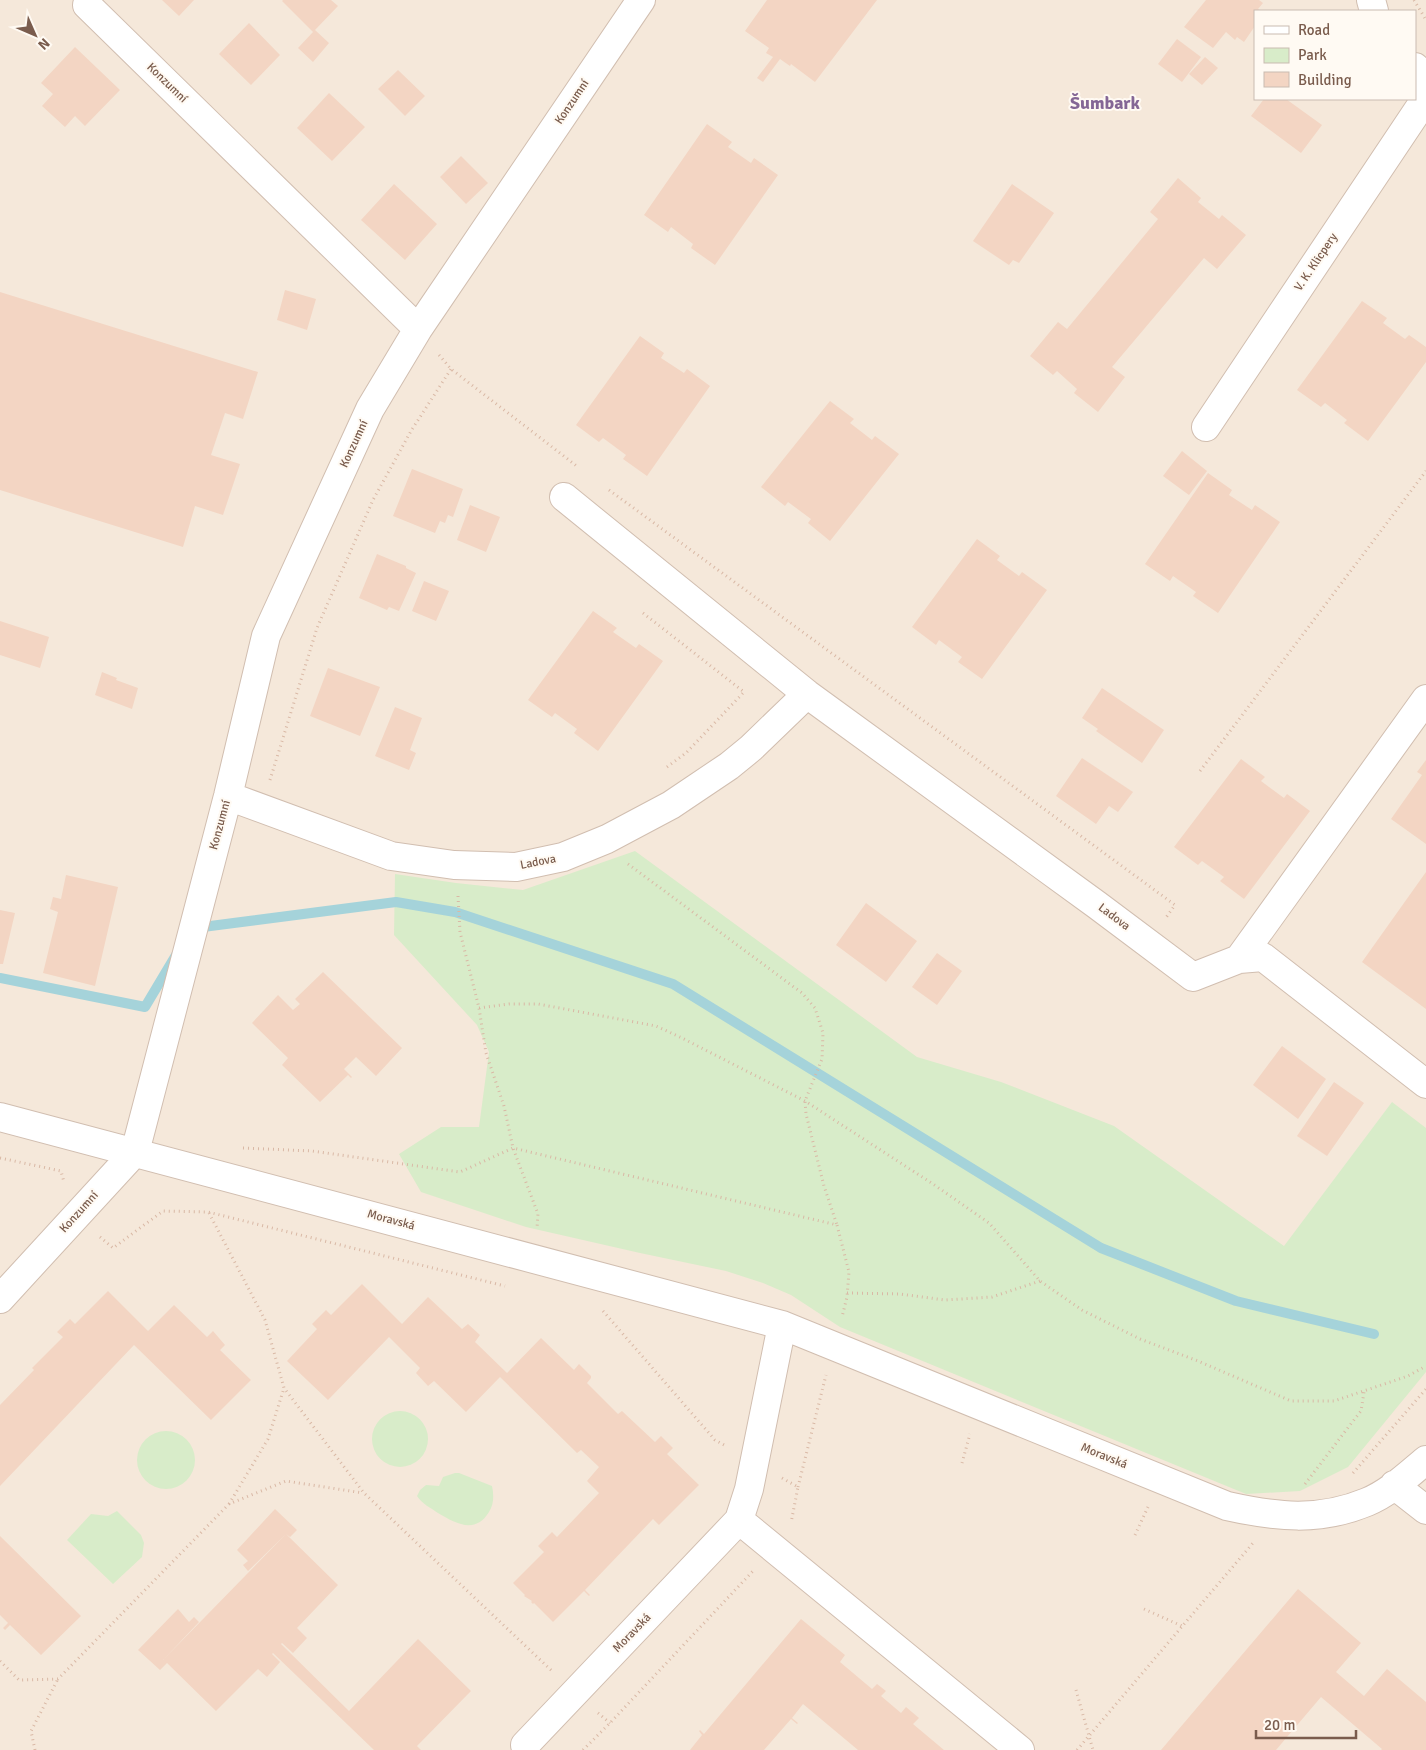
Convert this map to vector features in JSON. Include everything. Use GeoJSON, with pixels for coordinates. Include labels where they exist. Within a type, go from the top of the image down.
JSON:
{"type":"FeatureCollection","features":[{"type":"Feature","properties":{"kind":"street","name":"Konzumní"},"geometry":{"type":"LineString","coordinates":[[0,1299],[135,1152],[228,796],[266,636],[370,409],[418,329],[642,0]]}},
{"type":"Feature","properties":{"kind":"street","name":"Konzumní"},"geometry":{"type":"LineString","coordinates":[[87,5],[418,329]]}},
{"type":"Feature","properties":{"kind":"street"},"geometry":{"type":"LineString","coordinates":[[1416,68],[1426,79]]}},
{"type":"Feature","properties":{"kind":"street","name":"V. K. Klicpery"},"geometry":{"type":"LineString","coordinates":[[1206,427],[1426,98]]}},
{"type":"Feature","properties":{"kind":"street","name":"Ladova"},"geometry":{"type":"LineString","coordinates":[[564,497],[807,694],[1192,977],[1239,958],[1263,958],[1426,1084]]}},
{"type":"Feature","properties":{"kind":"street","name":"Ladova"},"geometry":{"type":"LineString","coordinates":[[228,796],[391,856],[454,865],[516,867],[563,858],[607,839],[671,805],[729,766],[751,748],[807,694]]}},
{"type":"Feature","properties":{"kind":"street"},"geometry":{"type":"LineString","coordinates":[[1239,958],[1426,699]]}},
{"type":"Feature","properties":{"kind":"street","name":"Moravská"},"geometry":{"type":"LineString","coordinates":[[0,1116],[782,1325],[1228,1506],[1258,1513],[1286,1516],[1326,1514],[1368,1502],[1426,1460]]}},
{"type":"Feature","properties":{"kind":"street","name":"Moravská"},"geometry":{"type":"LineString","coordinates":[[525,1745],[739,1520],[749,1489],[782,1325]]}},
{"type":"Feature","properties":{"kind":"street"},"geometry":{"type":"LineString","coordinates":[[1394,1485],[1426,1510]]}},
{"type":"Feature","properties":{"kind":"street"},"geometry":{"type":"LineString","coordinates":[[739,1520],[1020,1750]]}},
{"type":"Feature","properties":{"kind":"path"},"geometry":{"type":"LineString","coordinates":[[1414,0],[1426,20]]}},
{"type":"Feature","properties":{"kind":"path"},"geometry":{"type":"LineString","coordinates":[[418,329],[451,369],[585,473]]}},
{"type":"Feature","properties":{"kind":"path"},"geometry":{"type":"LineString","coordinates":[[269,782],[317,628],[373,500],[411,431],[451,369]]}},
{"type":"Feature","properties":{"kind":"path"},"geometry":{"type":"LineString","coordinates":[[1200,771],[1426,471]]}},
{"type":"Feature","properties":{"kind":"path"},"geometry":{"type":"LineString","coordinates":[[601,485],[1175,905],[1147,943]]}},
{"type":"Feature","properties":{"kind":"path"},"geometry":{"type":"LineString","coordinates":[[643,613],[744,692],[686,754],[662,771]]}},
{"type":"Feature","properties":{"kind":"path"},"geometry":{"type":"LineString","coordinates":[[607,839],[618,857],[802,993],[815,1008],[820,1020],[822,1033],[822,1059],[805,1101],[806,1114],[824,1186],[837,1225],[849,1272],[844,1311]]}},
{"type":"Feature","properties":{"kind":"path"},"geometry":{"type":"LineString","coordinates":[[0,1158],[61,1171],[75,1217],[113,1248],[163,1211],[208,1212],[521,1290],[537,1229],[538,1214],[513,1148],[504,1106],[486,1053],[479,1008],[460,932],[459,906]]}},
{"type":"Feature","properties":{"kind":"path"},"geometry":{"type":"LineString","coordinates":[[479,1008],[509,1004],[538,1004],[656,1026],[805,1101],[933,1184],[989,1223],[1040,1281],[1082,1310],[1140,1339],[1198,1361],[1291,1401],[1334,1401],[1408,1376],[1426,1366]]}},
{"type":"Feature","properties":{"kind":"path"},"geometry":{"type":"LineString","coordinates":[[236,1149],[245,1147],[312,1150],[460,1172],[513,1148],[837,1225]]}},
{"type":"Feature","properties":{"kind":"path"},"geometry":{"type":"LineString","coordinates":[[208,1212],[265,1320],[284,1388],[364,1493],[610,1724]]}},
{"type":"Feature","properties":{"kind":"path"},"geometry":{"type":"LineString","coordinates":[[847,1293],[900,1294],[945,1300],[992,1297],[1040,1281]]}},
{"type":"Feature","properties":{"kind":"path"},"geometry":{"type":"LineString","coordinates":[[594,1308],[604,1311],[715,1440],[798,1487]]}},
{"type":"Feature","properties":{"kind":"path"},"geometry":{"type":"LineString","coordinates":[[583,1750],[610,1724],[774,1548],[790,1528],[798,1487],[828,1366]]}},
{"type":"Feature","properties":{"kind":"path"},"geometry":{"type":"LineString","coordinates":[[34,1750],[31,1731],[58,1679],[229,1504],[268,1439],[284,1388]]}},
{"type":"Feature","properties":{"kind":"path"},"geometry":{"type":"LineString","coordinates":[[1352,1474],[1426,1389]]}},
{"type":"Feature","properties":{"kind":"path"},"geometry":{"type":"LineString","coordinates":[[1286,1516],[1298,1494],[1362,1411],[1364,1392]]}},
{"type":"Feature","properties":{"kind":"path"},"geometry":{"type":"LineString","coordinates":[[962,1462],[973,1426]]}},
{"type":"Feature","properties":{"kind":"path"},"geometry":{"type":"LineString","coordinates":[[229,1504],[286,1481],[364,1493]]}},
{"type":"Feature","properties":{"kind":"path"},"geometry":{"type":"LineString","coordinates":[[1135,1535],[1151,1500]]}},
{"type":"Feature","properties":{"kind":"path"},"geometry":{"type":"LineString","coordinates":[[1077,1750],[1256,1538]]}},
{"type":"Feature","properties":{"kind":"path"},"geometry":{"type":"LineString","coordinates":[[1144,1609],[1182,1626]]}},
{"type":"Feature","properties":{"kind":"path"},"geometry":{"type":"LineString","coordinates":[[0,1661],[19,1680],[58,1679]]}},
{"type":"Feature","properties":{"kind":"path"},"geometry":{"type":"LineString","coordinates":[[1076,1690],[1093,1750]]}},
{"type":"Feature","properties":{"kind":"shaded area"},"geometry":{"type":"Polygon","coordinates":[[[0,0],[1426,0],[1426,1750],[0,1750],[0,0]]]}},
{"type":"Feature","properties":{"kind":"green space"},"geometry":{"type":"Polygon","coordinates":[[[635,851],[917,1057],[1001,1082],[1114,1126],[1284,1246],[1392,1102],[1426,1128],[1426,1372],[1348,1467],[1300,1491],[1246,1494],[840,1327],[791,1295],[763,1283],[726,1271],[526,1227],[421,1192],[399,1154],[441,1127],[479,1127],[489,1052],[477,1025],[394,935],[395,874],[523,890],[635,851]]]}},
{"type":"Feature","properties":{"kind":"green space"},"geometry":{"type":"Polygon","coordinates":[[[394,1411],[406,1411],[420,1419],[428,1433],[426,1450],[420,1459],[406,1467],[394,1467],[384,1462],[377,1455],[372,1445],[372,1433],[377,1423],[384,1416],[394,1411]]]}},
{"type":"Feature","properties":{"kind":"green space"},"geometry":{"type":"Polygon","coordinates":[[[160,1431],[172,1431],[187,1439],[195,1454],[195,1466],[187,1481],[172,1489],[160,1489],[145,1481],[137,1466],[137,1454],[145,1439],[160,1431]]]}},
{"type":"Feature","properties":{"kind":"green space"},"geometry":{"type":"Polygon","coordinates":[[[455,1473],[492,1486],[493,1499],[491,1509],[478,1523],[465,1525],[451,1520],[427,1506],[417,1496],[426,1485],[439,1486],[443,1477],[455,1473]]]}},
{"type":"Feature","properties":{"kind":"green space"},"geometry":{"type":"Polygon","coordinates":[[[117,1511],[141,1535],[144,1543],[142,1557],[113,1584],[67,1540],[91,1514],[108,1516],[117,1511]]]}},
{"type":"Feature","properties":{"kind":"building"},"geometry":{"type":"Polygon","coordinates":[[[162,0],[194,0],[179,16],[162,0]]]}},
{"type":"Feature","properties":{"kind":"building"},"geometry":{"type":"Polygon","coordinates":[[[283,0],[331,0],[338,6],[315,30],[329,43],[313,62],[298,48],[313,32],[283,0]]]}},
{"type":"Feature","properties":{"kind":"building"},"geometry":{"type":"Polygon","coordinates":[[[767,0],[877,0],[815,82],[791,64],[790,66],[780,59],[763,82],[757,78],[773,57],[766,53],[769,48],[745,31],[767,0]]]}},
{"type":"Feature","properties":{"kind":"building"},"geometry":{"type":"Polygon","coordinates":[[[1206,0],[1259,0],[1263,3],[1258,9],[1260,10],[1254,10],[1254,27],[1244,42],[1237,37],[1235,40],[1226,32],[1213,48],[1184,27],[1206,0]]]}},
{"type":"Feature","properties":{"kind":"building"},"geometry":{"type":"Polygon","coordinates":[[[249,23],[280,55],[251,85],[219,54],[249,23]]]}},
{"type":"Feature","properties":{"kind":"building"},"geometry":{"type":"Polygon","coordinates":[[[1177,39],[1201,57],[1182,82],[1158,64],[1177,39]]]}},
{"type":"Feature","properties":{"kind":"building"},"geometry":{"type":"Polygon","coordinates":[[[75,47],[120,90],[85,126],[75,116],[65,127],[42,106],[53,94],[41,83],[75,47]]]}},
{"type":"Feature","properties":{"kind":"building"},"geometry":{"type":"Polygon","coordinates":[[[1205,57],[1218,68],[1202,85],[1189,74],[1205,57]]]}},
{"type":"Feature","properties":{"kind":"building"},"geometry":{"type":"Polygon","coordinates":[[[398,70],[425,96],[405,116],[378,89],[398,70]]]}},
{"type":"Feature","properties":{"kind":"building"},"geometry":{"type":"Polygon","coordinates":[[[329,93],[365,127],[332,161],[297,128],[329,93]]]}},
{"type":"Feature","properties":{"kind":"building"},"geometry":{"type":"Polygon","coordinates":[[[1263,100],[1287,100],[1322,125],[1301,153],[1251,116],[1263,100]]]}},
{"type":"Feature","properties":{"kind":"building"},"geometry":{"type":"Polygon","coordinates":[[[707,124],[732,142],[728,147],[751,163],[754,158],[778,175],[715,265],[691,248],[693,244],[671,227],[668,232],[644,215],[707,124]]]}},
{"type":"Feature","properties":{"kind":"building"},"geometry":{"type":"Polygon","coordinates":[[[461,156],[488,183],[466,204],[440,177],[461,156]]]}},
{"type":"Feature","properties":{"kind":"building"},"geometry":{"type":"Polygon","coordinates":[[[1178,178],[1201,198],[1198,202],[1219,219],[1222,215],[1246,235],[1217,269],[1204,258],[1112,367],[1125,377],[1098,412],[1074,393],[1077,389],[1057,371],[1053,375],[1030,356],[1058,322],[1067,329],[1158,219],[1150,212],[1178,178]]]}},
{"type":"Feature","properties":{"kind":"building"},"geometry":{"type":"Polygon","coordinates":[[[394,184],[437,224],[405,260],[361,220],[394,184]]]}},
{"type":"Feature","properties":{"kind":"building"},"geometry":{"type":"Polygon","coordinates":[[[1012,184],[1054,213],[1019,263],[1013,260],[1009,265],[973,241],[1012,184]]]}},
{"type":"Feature","properties":{"kind":"building"},"geometry":{"type":"Polygon","coordinates":[[[285,290],[316,299],[307,330],[277,320],[285,290]]]}},
{"type":"Feature","properties":{"kind":"building"},"geometry":{"type":"Polygon","coordinates":[[[0,292],[258,372],[243,419],[225,413],[211,455],[240,464],[223,515],[195,506],[183,547],[0,490],[0,292]]]}},
{"type":"Feature","properties":{"kind":"building"},"geometry":{"type":"Polygon","coordinates":[[[1362,301],[1387,318],[1383,323],[1405,339],[1409,335],[1426,347],[1426,362],[1368,441],[1344,423],[1347,420],[1325,403],[1321,407],[1297,390],[1362,301]]]}},
{"type":"Feature","properties":{"kind":"building"},"geometry":{"type":"Polygon","coordinates":[[[640,336],[664,353],[661,358],[684,373],[687,369],[710,386],[647,476],[623,459],[626,455],[603,438],[599,442],[576,425],[640,336]]]}},
{"type":"Feature","properties":{"kind":"building"},"geometry":{"type":"Polygon","coordinates":[[[830,401],[854,419],[850,423],[872,440],[875,436],[899,454],[830,541],[808,523],[811,519],[788,502],[785,506],[761,487],[830,401]]]}},
{"type":"Feature","properties":{"kind":"building"},"geometry":{"type":"Polygon","coordinates":[[[1182,451],[1207,471],[1189,495],[1163,476],[1182,451]]]}},
{"type":"Feature","properties":{"kind":"building"},"geometry":{"type":"Polygon","coordinates":[[[412,469],[463,489],[453,517],[448,515],[445,523],[440,521],[435,533],[393,516],[412,469]]]}},
{"type":"Feature","properties":{"kind":"building"},"geometry":{"type":"Polygon","coordinates":[[[1208,473],[1232,490],[1229,495],[1252,510],[1255,505],[1280,522],[1218,613],[1193,596],[1196,592],[1173,576],[1170,581],[1145,564],[1208,473]]]}},
{"type":"Feature","properties":{"kind":"building"},"geometry":{"type":"Polygon","coordinates":[[[470,505],[500,517],[486,552],[457,540],[470,505]]]}},
{"type":"Feature","properties":{"kind":"building"},"geometry":{"type":"Polygon","coordinates":[[[977,539],[1000,556],[997,560],[1019,576],[1022,572],[1047,590],[982,679],[958,662],[962,657],[939,640],[936,645],[912,627],[977,539]]]}},
{"type":"Feature","properties":{"kind":"building"},"geometry":{"type":"Polygon","coordinates":[[[377,554],[406,566],[406,568],[416,573],[399,611],[389,607],[387,610],[359,598],[377,554]]]}},
{"type":"Feature","properties":{"kind":"building"},"geometry":{"type":"Polygon","coordinates":[[[424,581],[449,591],[436,621],[412,611],[424,581]]]}},
{"type":"Feature","properties":{"kind":"building"},"geometry":{"type":"Polygon","coordinates":[[[593,611],[617,628],[613,632],[636,648],[639,644],[663,661],[598,751],[574,733],[577,729],[555,713],[552,717],[528,700],[593,611]]]}},
{"type":"Feature","properties":{"kind":"building"},"geometry":{"type":"Polygon","coordinates":[[[0,621],[49,637],[40,668],[0,655],[0,621]]]}},
{"type":"Feature","properties":{"kind":"building"},"geometry":{"type":"Polygon","coordinates":[[[328,668],[380,687],[360,736],[310,716],[328,668]]]}},
{"type":"Feature","properties":{"kind":"building"},"geometry":{"type":"Polygon","coordinates":[[[102,672],[117,678],[116,680],[138,688],[132,709],[95,695],[102,672]]]}},
{"type":"Feature","properties":{"kind":"building"},"geometry":{"type":"Polygon","coordinates":[[[1102,688],[1164,730],[1142,763],[1096,731],[1098,729],[1082,718],[1102,688]]]}},
{"type":"Feature","properties":{"kind":"building"},"geometry":{"type":"Polygon","coordinates":[[[395,707],[422,718],[410,750],[416,753],[409,770],[375,756],[395,707]]]}},
{"type":"Feature","properties":{"kind":"building"},"geometry":{"type":"Polygon","coordinates":[[[1082,758],[1133,792],[1118,812],[1109,806],[1096,824],[1056,796],[1082,758]]]}},
{"type":"Feature","properties":{"kind":"building"},"geometry":{"type":"Polygon","coordinates":[[[1241,759],[1265,777],[1261,781],[1284,798],[1287,794],[1310,811],[1244,899],[1220,881],[1224,877],[1202,861],[1198,865],[1174,847],[1241,759]]]}},
{"type":"Feature","properties":{"kind":"building"},"geometry":{"type":"Polygon","coordinates":[[[1426,760],[1426,844],[1391,819],[1422,775],[1417,772],[1426,760]]]}},
{"type":"Feature","properties":{"kind":"building"},"geometry":{"type":"Polygon","coordinates":[[[1426,872],[1426,1009],[1362,962],[1426,872]]]}},
{"type":"Feature","properties":{"kind":"building"},"geometry":{"type":"Polygon","coordinates":[[[66,875],[118,887],[95,986],[43,973],[58,912],[50,909],[53,897],[61,899],[66,875]]]}},
{"type":"Feature","properties":{"kind":"building"},"geometry":{"type":"Polygon","coordinates":[[[866,903],[917,941],[886,982],[836,945],[866,903]]]}},
{"type":"Feature","properties":{"kind":"building"},"geometry":{"type":"Polygon","coordinates":[[[0,910],[15,913],[3,964],[0,964],[0,910]]]}},
{"type":"Feature","properties":{"kind":"building"},"geometry":{"type":"Polygon","coordinates":[[[937,953],[962,971],[937,1005],[912,987],[937,953]]]}},
{"type":"Feature","properties":{"kind":"building"},"geometry":{"type":"Polygon","coordinates":[[[323,972],[402,1048],[376,1076],[356,1057],[344,1069],[352,1077],[348,1075],[320,1102],[282,1065],[288,1058],[252,1023],[278,995],[293,1010],[300,1004],[295,999],[323,972]]]}},
{"type":"Feature","properties":{"kind":"building"},"geometry":{"type":"Polygon","coordinates":[[[1282,1046],[1326,1079],[1298,1119],[1253,1085],[1282,1046]]]}},
{"type":"Feature","properties":{"kind":"building"},"geometry":{"type":"Polygon","coordinates":[[[1334,1082],[1364,1103],[1327,1156],[1297,1136],[1334,1082]]]}},
{"type":"Feature","properties":{"kind":"building"},"geometry":{"type":"Polygon","coordinates":[[[362,1284],[402,1324],[428,1297],[462,1329],[468,1324],[480,1335],[475,1342],[507,1373],[541,1338],[574,1370],[579,1364],[591,1376],[587,1383],[618,1414],[622,1411],[655,1442],[661,1436],[673,1448],[667,1454],[699,1485],[659,1525],[653,1519],[585,1590],[590,1595],[584,1591],[553,1622],[532,1601],[524,1596],[513,1583],[544,1552],[538,1546],[552,1532],[557,1537],[599,1493],[587,1481],[599,1467],[581,1450],[577,1453],[500,1377],[466,1412],[434,1381],[428,1386],[416,1373],[420,1368],[389,1337],[328,1400],[287,1361],[317,1329],[312,1324],[326,1310],[331,1315],[362,1284]]]}},
{"type":"Feature","properties":{"kind":"building"},"geometry":{"type":"Polygon","coordinates":[[[108,1291],[148,1331],[174,1305],[207,1337],[213,1331],[225,1345],[220,1350],[251,1380],[211,1420],[134,1345],[0,1486],[0,1405],[34,1370],[32,1368],[63,1337],[57,1332],[70,1319],[75,1324],[108,1291]]]}},
{"type":"Feature","properties":{"kind":"building"},"geometry":{"type":"Polygon","coordinates":[[[275,1509],[297,1530],[290,1537],[286,1534],[248,1571],[243,1565],[248,1561],[237,1550],[275,1509]]]}},
{"type":"Feature","properties":{"kind":"building"},"geometry":{"type":"Polygon","coordinates":[[[286,1534],[338,1585],[297,1628],[307,1638],[293,1653],[281,1644],[349,1711],[418,1639],[471,1691],[417,1746],[421,1750],[374,1750],[273,1653],[280,1662],[267,1677],[258,1669],[216,1711],[167,1663],[160,1670],[138,1650],[178,1609],[189,1622],[194,1617],[199,1622],[163,1660],[286,1534]]]}},
{"type":"Feature","properties":{"kind":"building"},"geometry":{"type":"Polygon","coordinates":[[[0,1536],[81,1616],[41,1655],[10,1625],[5,1630],[3,1628],[8,1623],[0,1615],[0,1536]]]}},
{"type":"Feature","properties":{"kind":"building"},"geometry":{"type":"Polygon","coordinates":[[[1298,1589],[1361,1643],[1336,1672],[1364,1696],[1387,1669],[1426,1702],[1426,1750],[1381,1750],[1321,1697],[1276,1750],[1161,1750],[1298,1589]]]}},
{"type":"Feature","properties":{"kind":"building"},"geometry":{"type":"Polygon","coordinates":[[[801,1619],[845,1655],[840,1662],[872,1689],[877,1684],[886,1691],[881,1696],[901,1713],[906,1707],[919,1718],[913,1724],[944,1750],[858,1750],[803,1704],[792,1718],[798,1723],[791,1719],[764,1750],[690,1750],[702,1735],[699,1731],[704,1734],[801,1619]]]}},
{"type":"Feature","properties":{"kind":"waterway"},"geometry":{"type":"LineString","coordinates":[[195,928],[396,902],[455,912],[673,984],[1101,1248],[1236,1301],[1374,1334]]}},
{"type":"Feature","properties":{"kind":"waterway"},"geometry":{"type":"LineString","coordinates":[[0,978],[145,1007],[176,955]]}},
{"type":"Feature","properties":{"kind":"district","name":"Šumbark"},"geometry":{"type":"Point","coordinates":[1105,103]}}]}
